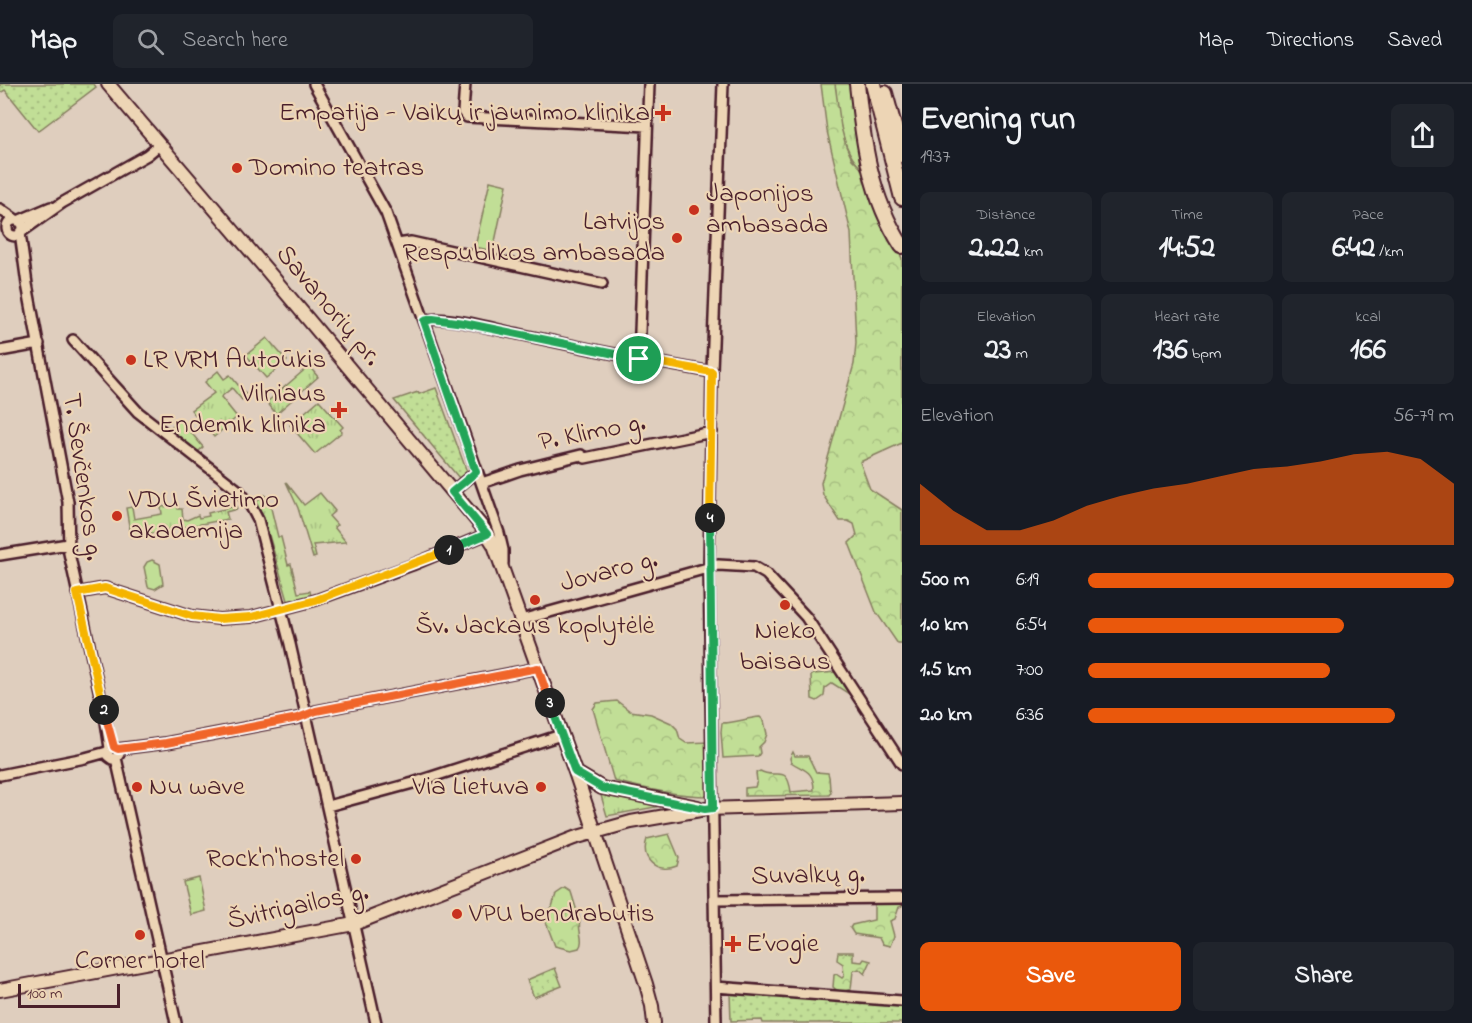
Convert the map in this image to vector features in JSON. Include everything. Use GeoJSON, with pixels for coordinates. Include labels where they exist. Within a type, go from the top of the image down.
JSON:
{"type":"FeatureCollection","features":[{"type":"Feature","properties":{"kind":"highway"},"geometry":{"type":"LineString","coordinates":[[857,84],[866,158],[883,212],[899,242]]}},
{"type":"Feature","properties":{"kind":"highway"},"geometry":{"type":"LineString","coordinates":[[873,84],[902,198]]}},
{"type":"Feature","properties":{"kind":"highway"},"geometry":{"type":"LineString","coordinates":[[883,84],[902,155]]}},
{"type":"Feature","properties":{"kind":"main road","name":"Savanorių pr."},"geometry":{"type":"LineString","coordinates":[[108,84],[266,268],[487,534],[503,566],[575,772],[650,996],[654,1023]]}},
{"type":"Feature","properties":{"kind":"main road"},"geometry":{"type":"LineString","coordinates":[[575,772],[602,788],[709,808],[902,803]]}},
{"type":"Feature","properties":{"kind":"main road","name":"Švitrigailos g."},"geometry":{"type":"LineString","coordinates":[[0,990],[354,924],[594,832],[631,822],[709,808]]}},
{"type":"Feature","properties":{"kind":"street"},"geometry":{"type":"LineString","coordinates":[[314,84],[381,202],[398,244],[499,533],[503,566]]}},
{"type":"Feature","properties":{"kind":"street"},"geometry":{"type":"LineString","coordinates":[[465,84],[463,112],[467,117],[647,126]]}},
{"type":"Feature","properties":{"kind":"street"},"geometry":{"type":"LineString","coordinates":[[639,359],[649,84]]}},
{"type":"Feature","properties":{"kind":"street"},"geometry":{"type":"LineString","coordinates":[[716,1023],[714,900],[709,808],[710,568],[712,372],[723,84]]}},
{"type":"Feature","properties":{"kind":"street"},"geometry":{"type":"LineString","coordinates":[[21,232],[62,203],[147,155],[159,145]]}},
{"type":"Feature","properties":{"kind":"street"},"geometry":{"type":"LineString","coordinates":[[9,226],[62,203]]}},
{"type":"Feature","properties":{"kind":"street"},"geometry":{"type":"LineString","coordinates":[[0,209],[9,226]]}},
{"type":"Feature","properties":{"kind":"street"},"geometry":{"type":"LineString","coordinates":[[0,215],[9,226]]}},
{"type":"Feature","properties":{"kind":"street","name":"T. Ševčenkos g."},"geometry":{"type":"LineString","coordinates":[[25,273],[9,226],[22,225],[25,273],[68,502],[68,544],[77,593],[177,1023]]}},
{"type":"Feature","properties":{"kind":"street"},"geometry":{"type":"LineString","coordinates":[[398,244],[411,242],[602,284]]}},
{"type":"Feature","properties":{"kind":"street"},"geometry":{"type":"LineString","coordinates":[[424,321],[433,319],[464,323],[712,372]]}},
{"type":"Feature","properties":{"kind":"street"},"geometry":{"type":"LineString","coordinates":[[72,340],[138,412],[238,490],[249,503],[259,523],[328,806],[376,1023]]}},
{"type":"Feature","properties":{"kind":"street"},"geometry":{"type":"LineString","coordinates":[[0,351],[39,344]]}},
{"type":"Feature","properties":{"kind":"street","name":"P. Klimo g."},"geometry":{"type":"LineString","coordinates":[[482,483],[520,470],[581,455],[585,458],[712,432]]}},
{"type":"Feature","properties":{"kind":"street"},"geometry":{"type":"LineString","coordinates":[[452,492],[476,472]]}},
{"type":"Feature","properties":{"kind":"street"},"geometry":{"type":"LineString","coordinates":[[77,593],[105,588],[192,616],[251,617],[281,610],[387,575],[487,534]]}},
{"type":"Feature","properties":{"kind":"street"},"geometry":{"type":"LineString","coordinates":[[0,555],[68,544]]}},
{"type":"Feature","properties":{"kind":"street","name":"Jovaro g."},"geometry":{"type":"LineString","coordinates":[[521,620],[718,565],[754,567],[766,574],[806,617],[902,764]]}},
{"type":"Feature","properties":{"kind":"street"},"geometry":{"type":"LineString","coordinates":[[0,775],[538,668]]}},
{"type":"Feature","properties":{"kind":"street"},"geometry":{"type":"LineString","coordinates":[[328,806],[413,783],[561,735]]}},
{"type":"Feature","properties":{"kind":"street","name":"Suvalkų g."},"geometry":{"type":"LineString","coordinates":[[714,900],[902,898]]}},
{"type":"Feature","properties":{"kind":"street"},"geometry":{"type":"LineString","coordinates":[[716,987],[902,1001]]}},
{"type":"Feature","properties":{"kind":"green space"},"geometry":{"type":"Polygon","coordinates":[[[0,84],[94,84],[96,87],[38,131],[5,90],[0,93],[0,84]]]}},
{"type":"Feature","properties":{"kind":"green space"},"geometry":{"type":"Polygon","coordinates":[[[821,84],[835,84],[846,146],[852,159],[866,173],[892,242],[902,258],[902,443],[860,462],[870,489],[902,510],[902,644],[898,644],[876,612],[849,543],[857,535],[854,524],[840,521],[823,495],[821,483],[854,364],[856,343],[851,233],[827,131],[821,84]]]}},
{"type":"Feature","properties":{"kind":"green space"},"geometry":{"type":"Polygon","coordinates":[[[835,84],[853,84],[866,173],[857,164],[846,144],[839,120],[835,84]]]}},
{"type":"Feature","properties":{"kind":"green space"},"geometry":{"type":"Polygon","coordinates":[[[490,181],[507,185],[493,251],[475,247],[490,181]]]}},
{"type":"Feature","properties":{"kind":"green space"},"geometry":{"type":"Polygon","coordinates":[[[267,338],[287,361],[266,378],[246,355],[267,338]]]}},
{"type":"Feature","properties":{"kind":"green space"},"geometry":{"type":"Polygon","coordinates":[[[309,366],[318,377],[276,414],[267,402],[309,366]]]}},
{"type":"Feature","properties":{"kind":"green space"},"geometry":{"type":"Polygon","coordinates":[[[218,371],[224,379],[230,375],[247,396],[242,400],[232,388],[221,397],[237,417],[214,437],[191,410],[214,393],[205,382],[218,371]]]}},
{"type":"Feature","properties":{"kind":"green space"},"geometry":{"type":"Polygon","coordinates":[[[436,388],[467,472],[459,478],[394,400],[436,388]]]}},
{"type":"Feature","properties":{"kind":"green space"},"geometry":{"type":"Polygon","coordinates":[[[319,400],[343,427],[340,430],[342,432],[315,454],[290,425],[319,400]]]}},
{"type":"Feature","properties":{"kind":"green space"},"geometry":{"type":"Polygon","coordinates":[[[180,419],[203,447],[198,452],[170,433],[172,426],[180,419]]]}},
{"type":"Feature","properties":{"kind":"green space"},"geometry":{"type":"Polygon","coordinates":[[[286,482],[304,505],[320,493],[335,511],[329,516],[337,525],[334,527],[346,542],[313,545],[316,557],[313,558],[298,508],[286,482]]]}},
{"type":"Feature","properties":{"kind":"green space"},"geometry":{"type":"Polygon","coordinates":[[[265,495],[270,504],[278,537],[281,537],[288,565],[291,564],[298,593],[310,591],[311,596],[289,604],[264,518],[255,503],[265,495]]]}},
{"type":"Feature","properties":{"kind":"green space"},"geometry":{"type":"Polygon","coordinates":[[[178,505],[178,509],[182,509],[183,519],[187,520],[198,515],[199,518],[209,516],[208,513],[236,506],[237,509],[226,512],[228,519],[131,537],[126,508],[132,507],[134,519],[162,514],[161,507],[178,505]]]}},
{"type":"Feature","properties":{"kind":"green space"},"geometry":{"type":"Polygon","coordinates":[[[152,560],[160,564],[163,584],[155,589],[148,587],[144,567],[152,560]]]}},
{"type":"Feature","properties":{"kind":"green space"},"geometry":{"type":"Polygon","coordinates":[[[836,672],[849,694],[832,683],[825,688],[824,696],[817,701],[812,699],[811,676],[836,672]]]}},
{"type":"Feature","properties":{"kind":"green space"},"geometry":{"type":"Polygon","coordinates":[[[617,701],[630,711],[651,714],[671,723],[677,729],[680,739],[686,743],[709,742],[710,796],[662,792],[614,781],[593,709],[597,703],[617,701]]]}},
{"type":"Feature","properties":{"kind":"green space"},"geometry":{"type":"Polygon","coordinates":[[[760,717],[764,721],[767,734],[759,747],[758,756],[723,758],[722,723],[760,717]]]}},
{"type":"Feature","properties":{"kind":"green space"},"geometry":{"type":"Polygon","coordinates":[[[793,752],[795,756],[808,756],[816,772],[828,773],[831,792],[829,795],[745,796],[745,788],[755,787],[756,773],[760,771],[784,775],[791,792],[814,790],[814,783],[810,775],[791,762],[793,752]]]}},
{"type":"Feature","properties":{"kind":"green space"},"geometry":{"type":"Polygon","coordinates":[[[600,792],[666,805],[607,816],[600,792]]]}},
{"type":"Feature","properties":{"kind":"green space"},"geometry":{"type":"Polygon","coordinates":[[[669,834],[679,858],[677,866],[657,867],[648,859],[645,847],[647,839],[669,834]]]}},
{"type":"Feature","properties":{"kind":"green space"},"geometry":{"type":"Polygon","coordinates":[[[199,878],[206,911],[191,915],[183,882],[199,878]]]}},
{"type":"Feature","properties":{"kind":"green space"},"geometry":{"type":"Polygon","coordinates":[[[565,888],[571,892],[580,921],[581,945],[571,950],[555,946],[545,920],[546,911],[552,907],[556,894],[565,888]]]}},
{"type":"Feature","properties":{"kind":"green space"},"geometry":{"type":"Polygon","coordinates":[[[902,899],[902,906],[899,907],[895,919],[890,921],[894,936],[890,946],[882,944],[879,938],[854,934],[850,928],[852,925],[874,920],[874,901],[902,899]]]}},
{"type":"Feature","properties":{"kind":"green space"},"geometry":{"type":"Polygon","coordinates":[[[838,952],[853,952],[853,961],[862,962],[864,959],[871,961],[865,974],[859,969],[853,971],[851,989],[846,991],[839,991],[833,987],[834,975],[842,978],[844,976],[843,964],[837,960],[838,952]]]}},
{"type":"Feature","properties":{"kind":"green space"},"geometry":{"type":"Polygon","coordinates":[[[555,968],[562,986],[534,997],[527,980],[555,968]]]}},
{"type":"Feature","properties":{"kind":"green space"},"geometry":{"type":"Polygon","coordinates":[[[730,993],[902,1006],[902,1023],[731,1021],[730,993]]]}},
{"type":"Feature","properties":{"kind":"place","name":"Empatija - Vaikų ir jaunimo klinika"},"geometry":{"type":"Point","coordinates":[663,113]}},
{"type":"Feature","properties":{"kind":"place","name":"Domino teatras"},"geometry":{"type":"Point","coordinates":[237,168]}},
{"type":"Feature","properties":{"kind":"place","name":"Japonijos ambasada"},"geometry":{"type":"Point","coordinates":[694,210]}},
{"type":"Feature","properties":{"kind":"place","name":"Latvijos Respublikos ambasada"},"geometry":{"type":"Point","coordinates":[677,238]}},
{"type":"Feature","properties":{"kind":"place","name":"LR VRM Autoūkis"},"geometry":{"type":"Point","coordinates":[131,360]}},
{"type":"Feature","properties":{"kind":"place","name":"Vilniaus Endemik klinika"},"geometry":{"type":"Point","coordinates":[339,410]}},
{"type":"Feature","properties":{"kind":"place","name":"VDU Švietimo akademija"},"geometry":{"type":"Point","coordinates":[117,516]}},
{"type":"Feature","properties":{"kind":"place","name":"Šv. Jackaus koplytėlė"},"geometry":{"type":"Point","coordinates":[535,600]}},
{"type":"Feature","properties":{"kind":"place","name":"Nieko baisaus"},"geometry":{"type":"Point","coordinates":[785,605]}},
{"type":"Feature","properties":{"kind":"place","name":"Nu wave"},"geometry":{"type":"Point","coordinates":[137,787]}},
{"type":"Feature","properties":{"kind":"place","name":"Via Lietuva"},"geometry":{"type":"Point","coordinates":[541,787]}},
{"type":"Feature","properties":{"kind":"place","name":"Rock'n'hostel"},"geometry":{"type":"Point","coordinates":[356,859]}},
{"type":"Feature","properties":{"kind":"place","name":"VPU bendrabutis"},"geometry":{"type":"Point","coordinates":[457,914]}},
{"type":"Feature","properties":{"kind":"place","name":"Corner hotel"},"geometry":{"type":"Point","coordinates":[140,935]}},
{"type":"Feature","properties":{"kind":"place","name":"E’vogie"},"geometry":{"type":"Point","coordinates":[733,944]}},
{"type":"Feature","properties":{"kind":"route"},"geometry":{"type":"LineString","coordinates":[[433,319],[464,323],[639,359],[712,372],[710,568],[713,808],[705,809],[602,788],[575,772],[538,668],[166,743],[118,749],[114,747],[106,722],[77,593],[105,588],[192,616],[219,619],[251,617],[322,598],[487,534],[452,492],[476,472],[424,321],[433,319]]}}]}
